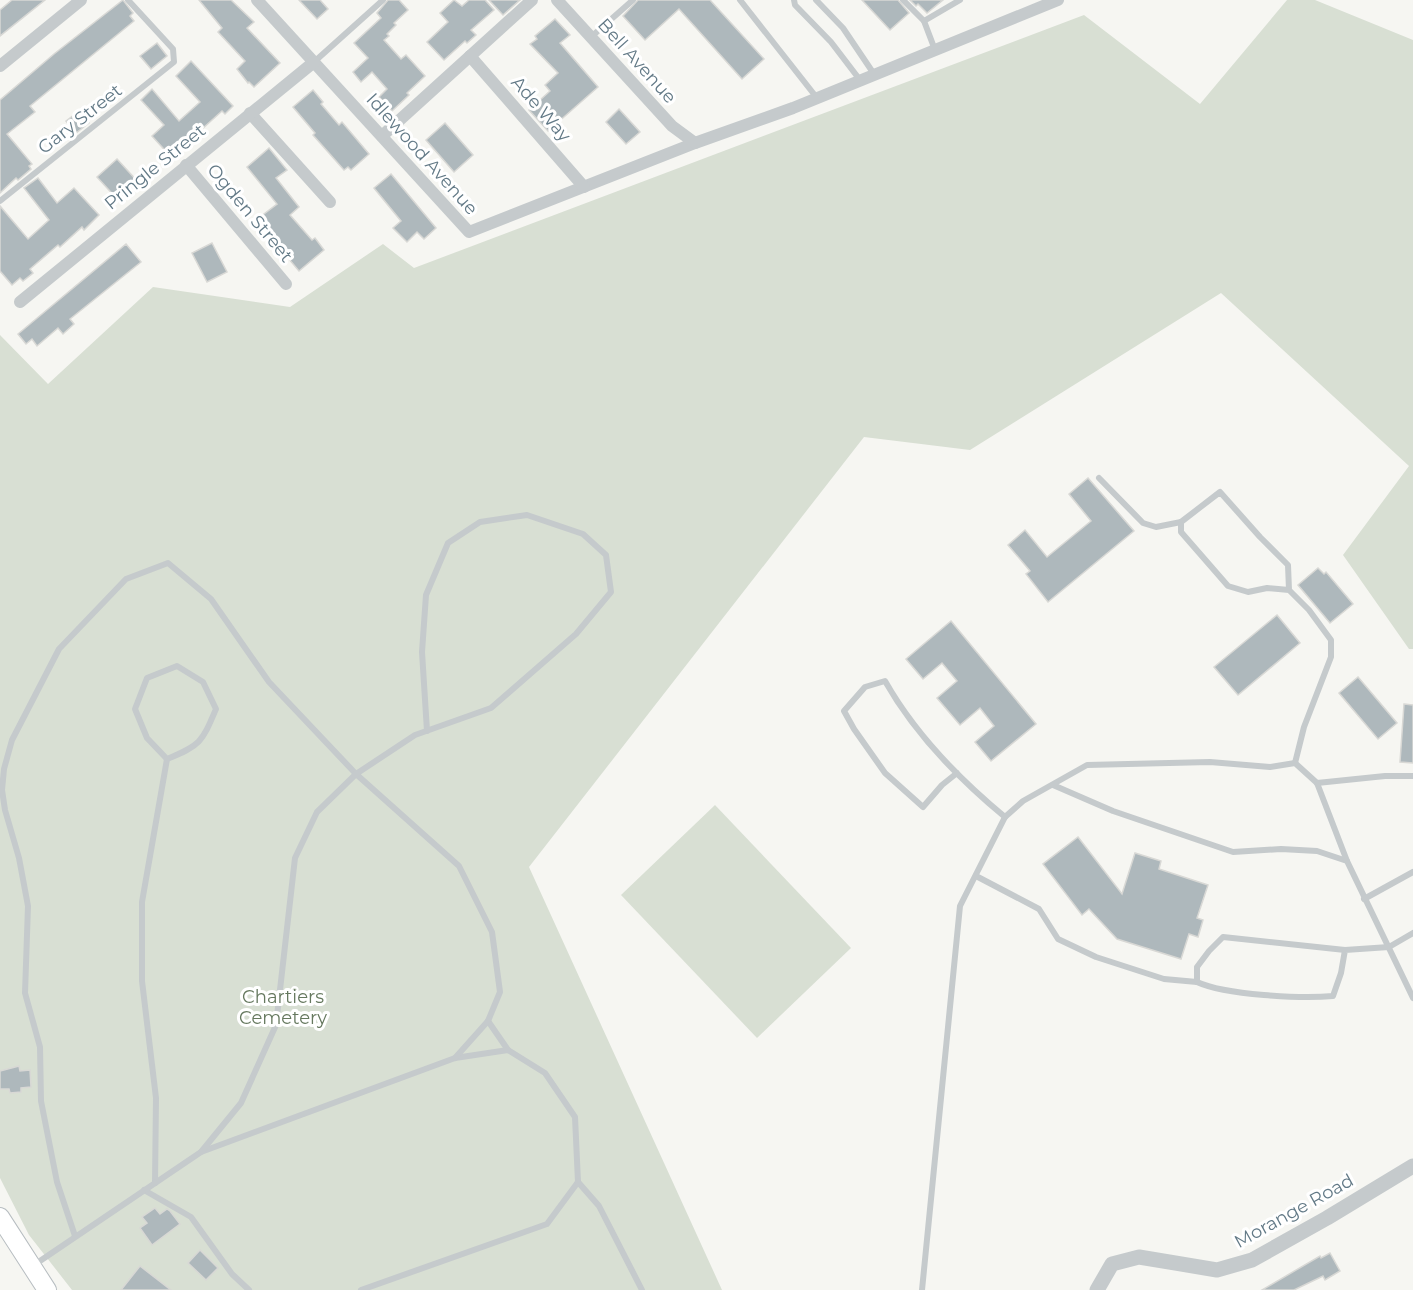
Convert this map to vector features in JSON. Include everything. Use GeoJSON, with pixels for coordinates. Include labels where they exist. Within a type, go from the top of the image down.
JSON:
{"type":"FeatureCollection","features":[{"type":"Feature","properties":{"kind":"main road"},"geometry":{"type":"LineString","coordinates":[[0,1217],[47,1290]]}},
{"type":"Feature","properties":{"kind":"street"},"geometry":{"type":"LineString","coordinates":[[0,66],[81,0]]}},
{"type":"Feature","properties":{"kind":"street","name":"Idlewood Avenue"},"geometry":{"type":"LineString","coordinates":[[257,0],[469,232],[695,143],[817,98],[1058,0]]}},
{"type":"Feature","properties":{"kind":"street"},"geometry":{"type":"LineString","coordinates":[[382,136],[532,0]]}},
{"type":"Feature","properties":{"kind":"street","name":"Bell Avenue"},"geometry":{"type":"LineString","coordinates":[[557,0],[672,126],[695,143]]}},
{"type":"Feature","properties":{"kind":"street","name":"Ade Way"},"geometry":{"type":"LineString","coordinates":[[470,56],[584,186]]}},
{"type":"Feature","properties":{"kind":"street","name":"Pringle Street"},"geometry":{"type":"LineString","coordinates":[[20,302],[314,62]]}},
{"type":"Feature","properties":{"kind":"street"},"geometry":{"type":"LineString","coordinates":[[250,113],[330,202]]}},
{"type":"Feature","properties":{"kind":"street","name":"Ogden Street"},"geometry":{"type":"LineString","coordinates":[[186,165],[286,284]]}},
{"type":"Feature","properties":{"kind":"street","name":"Morange Road"},"geometry":{"type":"LineString","coordinates":[[1096,1290],[1113,1264],[1139,1257],[1217,1270],[1252,1260],[1413,1166]]}},
{"type":"Feature","properties":{"kind":"lane","name":"Gary Street"},"geometry":{"type":"LineString","coordinates":[[0,201],[172,66],[175,58],[173,49],[128,0]]}},
{"type":"Feature","properties":{"kind":"lane"},"geometry":{"type":"LineString","coordinates":[[314,62],[383,0]]}},
{"type":"Feature","properties":{"kind":"lane"},"geometry":{"type":"LineString","coordinates":[[591,37],[633,0]]}},
{"type":"Feature","properties":{"kind":"lane"},"geometry":{"type":"LineString","coordinates":[[740,0],[817,98]]}},
{"type":"Feature","properties":{"kind":"lane"},"geometry":{"type":"LineString","coordinates":[[794,0],[795,5],[831,42],[860,80]]}},
{"type":"Feature","properties":{"kind":"lane"},"geometry":{"type":"LineString","coordinates":[[816,0],[843,28],[874,75]]}},
{"type":"Feature","properties":{"kind":"lane"},"geometry":{"type":"LineString","coordinates":[[903,0],[924,21],[935,50]]}},
{"type":"Feature","properties":{"kind":"lane"},"geometry":{"type":"LineString","coordinates":[[924,21],[960,0]]}},
{"type":"Feature","properties":{"kind":"lane"},"geometry":{"type":"LineString","coordinates":[[1099,478],[1143,523],[1156,527],[1181,522],[1220,492],[1288,565],[1289,590]]}},
{"type":"Feature","properties":{"kind":"lane"},"geometry":{"type":"LineString","coordinates":[[201,1152],[241,1103],[276,1025],[296,858],[317,812],[356,774],[415,735],[427,731],[491,708],[576,634],[611,592],[606,555],[583,534],[527,515],[480,522],[448,543],[426,595],[422,652],[427,731]]}},
{"type":"Feature","properties":{"kind":"lane"},"geometry":{"type":"LineString","coordinates":[[1181,522],[1181,532],[1228,586],[1248,592],[1267,588],[1289,590],[1310,610],[1332,640],[1331,657],[1307,718],[1295,763]]}},
{"type":"Feature","properties":{"kind":"lane"},"geometry":{"type":"LineString","coordinates":[[75,1236],[57,1182],[41,1101],[40,1047],[25,993],[28,906],[2,790],[4,769],[12,740],[58,649],[126,579],[168,562],[211,599],[268,682],[356,774],[459,866],[492,932],[500,992],[488,1021],[455,1058]]}},
{"type":"Feature","properties":{"kind":"lane"},"geometry":{"type":"LineString","coordinates":[[177,666],[204,682],[216,709],[203,739],[167,759],[147,738],[135,708],[147,678],[177,666]]}},
{"type":"Feature","properties":{"kind":"lane"},"geometry":{"type":"LineString","coordinates":[[957,773],[942,785],[923,807],[885,773],[844,711],[865,687],[885,681],[900,708],[932,747],[957,773],[973,790],[1005,818]]}},
{"type":"Feature","properties":{"kind":"lane"},"geometry":{"type":"LineString","coordinates":[[155,1183],[156,1098],[142,981],[142,902],[167,759]]}},
{"type":"Feature","properties":{"kind":"lane"},"geometry":{"type":"LineString","coordinates":[[922,1290],[960,906],[1005,818],[1023,801],[1087,765],[1210,762],[1270,767],[1295,763]]}},
{"type":"Feature","properties":{"kind":"lane"},"geometry":{"type":"LineString","coordinates":[[1295,763],[1317,783],[1347,861],[1413,998]]}},
{"type":"Feature","properties":{"kind":"lane"},"geometry":{"type":"LineString","coordinates":[[1317,783],[1385,776],[1413,776]]}},
{"type":"Feature","properties":{"kind":"lane"},"geometry":{"type":"LineString","coordinates":[[1053,785],[1113,812],[1233,852],[1281,849],[1317,851],[1347,861]]}},
{"type":"Feature","properties":{"kind":"lane"},"geometry":{"type":"LineString","coordinates":[[1364,899],[1413,872]]}},
{"type":"Feature","properties":{"kind":"lane"},"geometry":{"type":"LineString","coordinates":[[976,876],[1039,909],[1058,939],[1096,957],[1164,979],[1197,982],[1208,987],[1234,991],[1315,998],[1334,996],[1345,950]]}},
{"type":"Feature","properties":{"kind":"lane"},"geometry":{"type":"LineString","coordinates":[[1197,982],[1197,967],[1223,937],[1345,950],[1389,947],[1413,933]]}},
{"type":"Feature","properties":{"kind":"lane"},"geometry":{"type":"LineString","coordinates":[[361,1290],[548,1224],[578,1182],[575,1117],[546,1072],[508,1050],[488,1021]]}},
{"type":"Feature","properties":{"kind":"lane"},"geometry":{"type":"LineString","coordinates":[[31,1267],[201,1152],[455,1058],[508,1050]]}},
{"type":"Feature","properties":{"kind":"lane"},"geometry":{"type":"LineString","coordinates":[[578,1182],[600,1206],[642,1290]]}},
{"type":"Feature","properties":{"kind":"lane"},"geometry":{"type":"LineString","coordinates":[[144,1190],[191,1217],[232,1274],[249,1290]]}},
{"type":"Feature","properties":{"kind":"green space","name":"Chartiers Cemetery"},"geometry":{"type":"Polygon","coordinates":[[[1287,0],[1315,0],[1413,40],[1413,649],[1409,649],[1343,555],[1409,466],[1221,293],[970,450],[864,437],[529,867],[722,1290],[72,1290],[29,1235],[0,1178],[0,335],[48,384],[153,287],[290,307],[383,244],[414,268],[1084,15],[1200,104],[1287,0]]]}},
{"type":"Feature","properties":{"kind":"green space"},"geometry":{"type":"Polygon","coordinates":[[[715,805],[851,948],[757,1038],[621,895],[715,805]]]}},
{"type":"Feature","properties":{"kind":"building"},"geometry":{"type":"Polygon","coordinates":[[[12,0],[45,0],[0,36],[0,10],[12,0]]]}},
{"type":"Feature","properties":{"kind":"building"},"geometry":{"type":"Polygon","coordinates":[[[123,0],[133,13],[130,16],[134,21],[30,106],[35,112],[7,134],[32,164],[29,166],[31,169],[18,180],[16,178],[0,193],[0,100],[123,0]]]}},
{"type":"Feature","properties":{"kind":"building"},"geometry":{"type":"Polygon","coordinates":[[[199,0],[231,0],[254,22],[247,28],[280,63],[254,87],[237,69],[245,61],[218,32],[222,28],[199,0]]]}},
{"type":"Feature","properties":{"kind":"building"},"geometry":{"type":"Polygon","coordinates":[[[299,0],[320,0],[328,9],[317,19],[299,0]]]}},
{"type":"Feature","properties":{"kind":"building"},"geometry":{"type":"Polygon","coordinates":[[[388,0],[399,0],[408,10],[394,23],[396,25],[384,40],[401,59],[406,55],[425,76],[392,111],[379,97],[387,89],[372,72],[361,82],[353,72],[368,58],[354,43],[381,18],[377,13],[388,0]]]}},
{"type":"Feature","properties":{"kind":"building"},"geometry":{"type":"Polygon","coordinates":[[[454,0],[462,6],[469,0],[485,0],[494,10],[471,30],[476,35],[467,43],[465,41],[444,60],[427,42],[448,22],[440,13],[454,0]]]}},
{"type":"Feature","properties":{"kind":"building"},"geometry":{"type":"Polygon","coordinates":[[[489,0],[520,0],[503,15],[489,0]]]}},
{"type":"Feature","properties":{"kind":"building"},"geometry":{"type":"Polygon","coordinates":[[[638,0],[710,0],[764,59],[742,79],[679,9],[645,40],[623,16],[638,0]]]}},
{"type":"Feature","properties":{"kind":"building"},"geometry":{"type":"Polygon","coordinates":[[[862,0],[898,0],[909,13],[890,30],[862,0]]]}},
{"type":"Feature","properties":{"kind":"building"},"geometry":{"type":"Polygon","coordinates":[[[910,0],[943,0],[927,13],[910,0]]]}},
{"type":"Feature","properties":{"kind":"building"},"geometry":{"type":"Polygon","coordinates":[[[555,19],[570,35],[560,43],[598,87],[548,131],[529,110],[550,91],[545,85],[558,73],[530,44],[537,39],[535,36],[555,19]]]}},
{"type":"Feature","properties":{"kind":"building"},"geometry":{"type":"Polygon","coordinates":[[[157,43],[167,56],[151,69],[140,56],[157,43]]]}},
{"type":"Feature","properties":{"kind":"building"},"geometry":{"type":"Polygon","coordinates":[[[191,61],[233,106],[225,114],[222,111],[171,157],[152,136],[164,125],[141,100],[152,89],[179,121],[200,102],[176,76],[191,61]]]}},
{"type":"Feature","properties":{"kind":"building"},"geometry":{"type":"Polygon","coordinates":[[[313,90],[323,102],[321,104],[339,125],[342,122],[369,154],[351,170],[348,167],[344,170],[313,135],[315,133],[293,107],[313,90]]]}},
{"type":"Feature","properties":{"kind":"building"},"geometry":{"type":"Polygon","coordinates":[[[619,109],[640,132],[626,144],[606,122],[619,109]]]}},
{"type":"Feature","properties":{"kind":"building"},"geometry":{"type":"Polygon","coordinates":[[[79,111],[89,123],[76,133],[66,121],[79,111]]]}},
{"type":"Feature","properties":{"kind":"building"},"geometry":{"type":"Polygon","coordinates":[[[445,123],[473,155],[454,172],[426,140],[445,123]]]}},
{"type":"Feature","properties":{"kind":"building"},"geometry":{"type":"Polygon","coordinates":[[[269,148],[287,170],[276,178],[299,207],[290,215],[312,240],[315,238],[324,250],[299,271],[256,220],[277,204],[247,167],[269,148]]]}},
{"type":"Feature","properties":{"kind":"building"},"geometry":{"type":"Polygon","coordinates":[[[117,159],[139,183],[119,201],[97,177],[117,159]]]}},
{"type":"Feature","properties":{"kind":"building"},"geometry":{"type":"Polygon","coordinates":[[[391,174],[436,228],[424,239],[417,232],[407,242],[393,228],[401,221],[374,188],[391,174]]]}},
{"type":"Feature","properties":{"kind":"building"},"geometry":{"type":"Polygon","coordinates":[[[38,178],[57,203],[74,188],[99,215],[84,230],[82,227],[30,269],[33,273],[23,281],[20,278],[12,285],[0,271],[0,206],[28,239],[49,220],[24,188],[38,178]]]}},
{"type":"Feature","properties":{"kind":"building"},"geometry":{"type":"Polygon","coordinates":[[[212,243],[227,272],[207,282],[192,253],[212,243]]]}},
{"type":"Feature","properties":{"kind":"building"},"geometry":{"type":"Polygon","coordinates":[[[126,244],[141,262],[70,319],[74,324],[63,334],[58,328],[37,346],[32,339],[26,344],[18,334],[126,244]]]}},
{"type":"Feature","properties":{"kind":"building"},"geometry":{"type":"Polygon","coordinates":[[[1088,478],[1134,531],[1048,602],[1026,574],[1030,571],[1008,545],[1025,530],[1047,557],[1091,521],[1069,494],[1088,478]]]}},
{"type":"Feature","properties":{"kind":"building"},"geometry":{"type":"Polygon","coordinates":[[[1318,568],[1324,574],[1326,572],[1353,604],[1330,623],[1298,585],[1318,568]]]}},
{"type":"Feature","properties":{"kind":"building"},"geometry":{"type":"Polygon","coordinates":[[[1277,615],[1300,643],[1238,695],[1214,667],[1277,615]]]}},
{"type":"Feature","properties":{"kind":"building"},"geometry":{"type":"Polygon","coordinates":[[[951,621],[1036,724],[991,761],[975,742],[994,726],[980,708],[960,725],[937,698],[957,681],[942,663],[923,679],[906,659],[951,621]]]}},
{"type":"Feature","properties":{"kind":"building"},"geometry":{"type":"Polygon","coordinates":[[[1358,677],[1397,723],[1378,739],[1339,693],[1358,677]]]}},
{"type":"Feature","properties":{"kind":"building"},"geometry":{"type":"Polygon","coordinates":[[[1404,704],[1413,705],[1413,763],[1400,762],[1404,704]]]}},
{"type":"Feature","properties":{"kind":"building"},"geometry":{"type":"Polygon","coordinates":[[[1078,837],[1122,894],[1135,853],[1161,861],[1159,869],[1208,885],[1197,918],[1203,920],[1198,937],[1189,934],[1181,959],[1117,939],[1089,909],[1082,915],[1043,864],[1078,837]]]}},
{"type":"Feature","properties":{"kind":"building"},"geometry":{"type":"Polygon","coordinates":[[[19,1066],[20,1071],[30,1070],[31,1087],[21,1088],[21,1092],[10,1093],[9,1089],[0,1089],[0,1071],[19,1066]]]}},
{"type":"Feature","properties":{"kind":"building"},"geometry":{"type":"Polygon","coordinates":[[[155,1208],[160,1214],[167,1209],[180,1224],[152,1245],[140,1228],[147,1223],[142,1217],[155,1208]]]}},
{"type":"Feature","properties":{"kind":"building"},"geometry":{"type":"Polygon","coordinates":[[[200,1250],[218,1268],[206,1280],[188,1263],[200,1250]]]}},
{"type":"Feature","properties":{"kind":"building"},"geometry":{"type":"Polygon","coordinates":[[[1330,1253],[1340,1271],[1325,1280],[1323,1276],[1294,1290],[1262,1290],[1320,1256],[1321,1258],[1330,1253]]]}},
{"type":"Feature","properties":{"kind":"building"},"geometry":{"type":"Polygon","coordinates":[[[140,1266],[171,1290],[121,1290],[140,1266]]]}}]}
